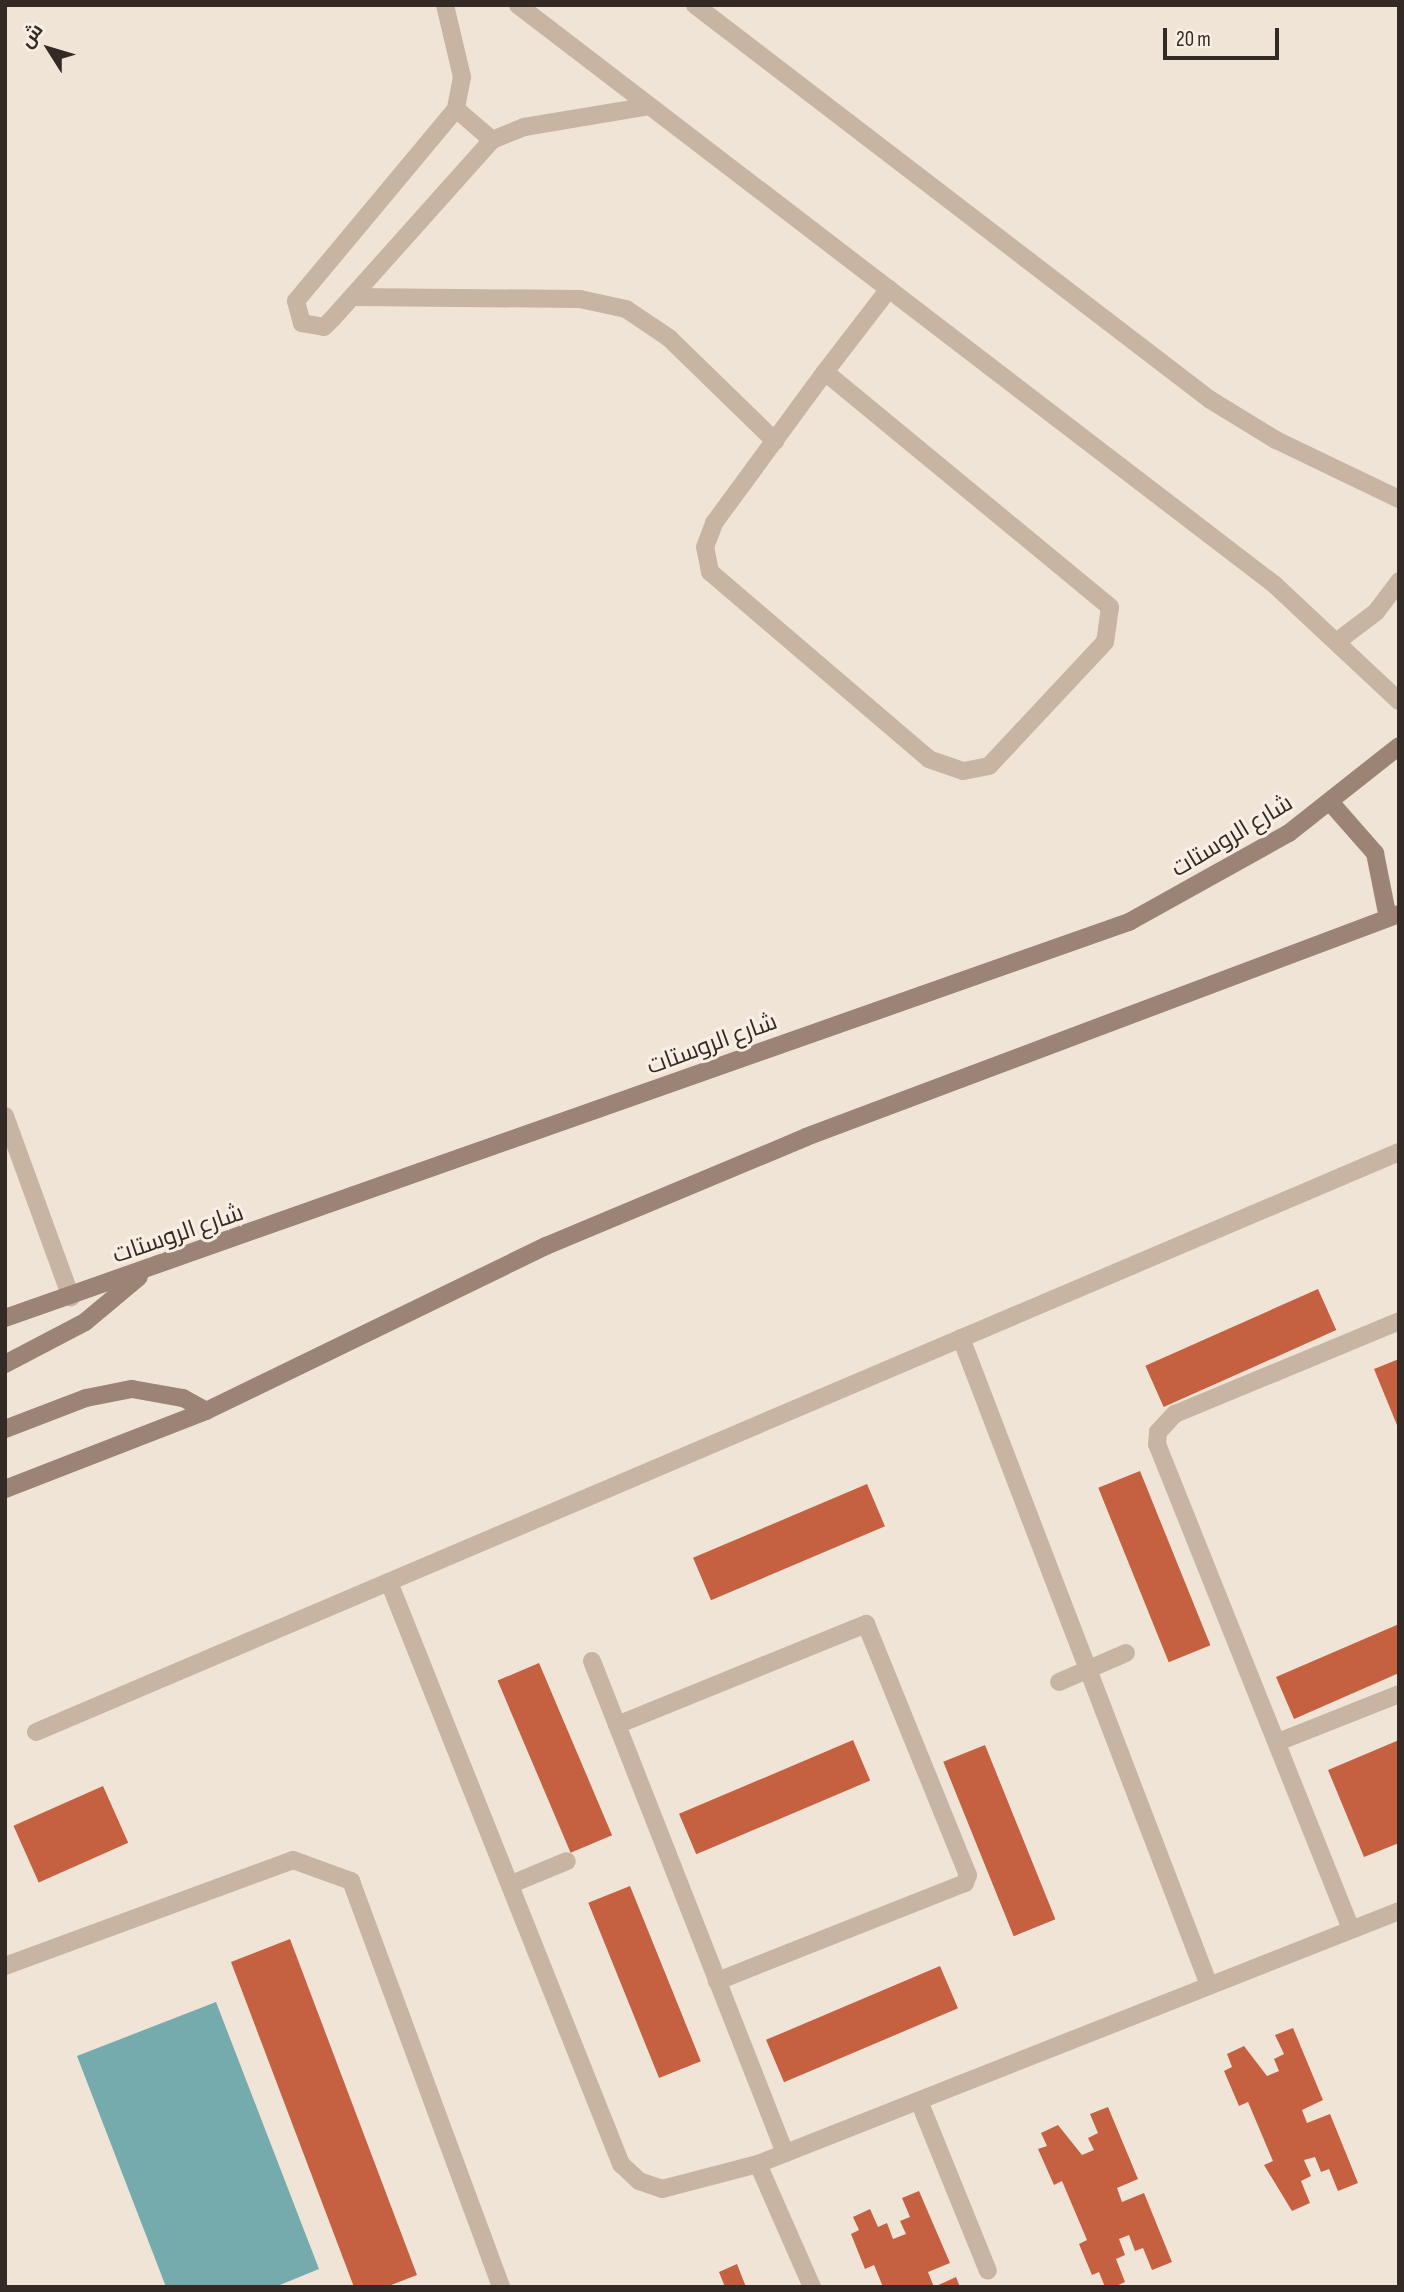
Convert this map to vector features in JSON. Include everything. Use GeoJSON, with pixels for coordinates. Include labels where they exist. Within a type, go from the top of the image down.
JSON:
{"type":"FeatureCollection","features":[{"type":"Feature","properties":{"kind":"main road","name":"شارع الروستات"},"geometry":{"type":"LineString","coordinates":[[5,1318],[145,1272],[1129,922],[1228,871],[1331,803],[1399,746]]}},
{"type":"Feature","properties":{"kind":"main road"},"geometry":{"type":"LineString","coordinates":[[5,1489],[206,1411],[547,1246],[806,1137],[1393,916],[1375,853],[1331,803]]}},
{"type":"Feature","properties":{"kind":"main road"},"geometry":{"type":"LineString","coordinates":[[5,1364],[85,1322],[145,1272]]}},
{"type":"Feature","properties":{"kind":"main road"},"geometry":{"type":"LineString","coordinates":[[5,1429],[121,1390],[158,1391],[206,1411]]}},
{"type":"Feature","properties":{"kind":"street"},"geometry":{"type":"LineString","coordinates":[[444,5],[462,70],[456,108],[296,301],[296,313],[302,323],[324,327],[492,140],[524,127],[649,106]]}},
{"type":"Feature","properties":{"kind":"street"},"geometry":{"type":"LineString","coordinates":[[518,5],[1339,640],[1399,701]]}},
{"type":"Feature","properties":{"kind":"street"},"geometry":{"type":"LineString","coordinates":[[695,5],[1209,399],[1287,446],[1399,499]]}},
{"type":"Feature","properties":{"kind":"street"},"geometry":{"type":"LineString","coordinates":[[456,108],[492,140]]}},
{"type":"Feature","properties":{"kind":"street"},"geometry":{"type":"LineString","coordinates":[[825,372],[1110,607],[1105,642],[1001,759],[963,771],[929,759],[716,582],[705,560],[708,534],[825,372],[888,289]]}},
{"type":"Feature","properties":{"kind":"street"},"geometry":{"type":"LineString","coordinates":[[352,297],[580,299],[626,309],[669,338],[775,441]]}},
{"type":"Feature","properties":{"kind":"street"},"geometry":{"type":"LineString","coordinates":[[1339,640],[1376,612],[1399,581]]}},
{"type":"Feature","properties":{"kind":"street"},"geometry":{"type":"LineString","coordinates":[[5,1116],[71,1297]]}},
{"type":"Feature","properties":{"kind":"street"},"geometry":{"type":"LineString","coordinates":[[36,1732],[1399,1152]]}},
{"type":"Feature","properties":{"kind":"street"},"geometry":{"type":"LineString","coordinates":[[1351,1929],[1157,1444],[1158,1432],[1175,1414],[1399,1321]]}},
{"type":"Feature","properties":{"kind":"street"},"geometry":{"type":"LineString","coordinates":[[961,1338],[1209,1985]]}},
{"type":"Feature","properties":{"kind":"street"},"geometry":{"type":"LineString","coordinates":[[389,1582],[513,1883],[621,2164],[639,2181],[662,2189],[758,2164],[1399,1911]]}},
{"type":"Feature","properties":{"kind":"street"},"geometry":{"type":"LineString","coordinates":[[617,1725],[866,1624],[968,1875],[965,1883],[717,1981]]}},
{"type":"Feature","properties":{"kind":"street"},"geometry":{"type":"LineString","coordinates":[[1059,1682],[1126,1653]]}},
{"type":"Feature","properties":{"kind":"street"},"geometry":{"type":"LineString","coordinates":[[592,1661],[785,2152]]}},
{"type":"Feature","properties":{"kind":"street"},"geometry":{"type":"LineString","coordinates":[[1278,1742],[1399,1694]]}},
{"type":"Feature","properties":{"kind":"street"},"geometry":{"type":"LineString","coordinates":[[5,1966],[293,1860],[351,1881],[501,2287]]}},
{"type":"Feature","properties":{"kind":"street"},"geometry":{"type":"LineString","coordinates":[[513,1883],[567,1861]]}},
{"type":"Feature","properties":{"kind":"street"},"geometry":{"type":"LineString","coordinates":[[919,2101],[988,2271]]}},
{"type":"Feature","properties":{"kind":"street"},"geometry":{"type":"LineString","coordinates":[[758,2164],[812,2287]]}},
{"type":"Feature","properties":{"kind":"water"},"geometry":{"type":"Polygon","coordinates":[[[216,2002],[319,2269],[275,2287],[166,2287],[77,2056],[216,2002]]]}},
{"type":"Feature","properties":{"kind":"building"},"geometry":{"type":"Polygon","coordinates":[[[1318,1289],[1336,1330],[1164,1407],[1145,1366],[1318,1289]]]}},
{"type":"Feature","properties":{"kind":"building"},"geometry":{"type":"Polygon","coordinates":[[[1399,1359],[1399,1430],[1374,1369],[1399,1359]]]}},
{"type":"Feature","properties":{"kind":"building"},"geometry":{"type":"Polygon","coordinates":[[[1140,1471],[1210,1645],[1169,1662],[1098,1488],[1140,1471]]]}},
{"type":"Feature","properties":{"kind":"building"},"geometry":{"type":"Polygon","coordinates":[[[867,1484],[885,1526],[711,1600],[693,1558],[867,1484]]]}},
{"type":"Feature","properties":{"kind":"building"},"geometry":{"type":"Polygon","coordinates":[[[1399,1624],[1399,1673],[1294,1719],[1276,1677],[1399,1624]]]}},
{"type":"Feature","properties":{"kind":"building"},"geometry":{"type":"Polygon","coordinates":[[[539,1663],[612,1835],[571,1853],[498,1681],[539,1663]]]}},
{"type":"Feature","properties":{"kind":"building"},"geometry":{"type":"Polygon","coordinates":[[[853,1740],[870,1781],[696,1854],[679,1814],[853,1740]]]}},
{"type":"Feature","properties":{"kind":"building"},"geometry":{"type":"Polygon","coordinates":[[[1399,1740],[1399,1843],[1364,1857],[1328,1770],[1399,1740]]]}},
{"type":"Feature","properties":{"kind":"building"},"geometry":{"type":"Polygon","coordinates":[[[985,1745],[1055,1919],[1014,1936],[943,1762],[985,1745]]]}},
{"type":"Feature","properties":{"kind":"building"},"geometry":{"type":"Polygon","coordinates":[[[103,1786],[128,1843],[39,1883],[13,1826],[103,1786]]]}},
{"type":"Feature","properties":{"kind":"building"},"geometry":{"type":"Polygon","coordinates":[[[630,1886],[701,2061],[659,2078],[588,1903],[630,1886]]]}},
{"type":"Feature","properties":{"kind":"building"},"geometry":{"type":"Polygon","coordinates":[[[290,1939],[417,2275],[386,2287],[354,2287],[231,1962],[290,1939]]]}},
{"type":"Feature","properties":{"kind":"building"},"geometry":{"type":"Polygon","coordinates":[[[940,1966],[958,2008],[784,2082],[766,2040],[940,1966]]]}},
{"type":"Feature","properties":{"kind":"building"},"geometry":{"type":"Polygon","coordinates":[[[1293,2028],[1323,2100],[1302,2110],[1307,2123],[1330,2114],[1358,2183],[1338,2191],[1329,2169],[1321,2172],[1315,2157],[1304,2160],[1311,2176],[1301,2181],[1310,2203],[1292,2211],[1264,2165],[1273,2161],[1248,2102],[1239,2106],[1224,2071],[1232,2067],[1227,2054],[1244,2046],[1267,2076],[1279,2071],[1274,2059],[1284,2054],[1275,2035],[1293,2028]]]}},
{"type":"Feature","properties":{"kind":"building"},"geometry":{"type":"Polygon","coordinates":[[[1108,2107],[1138,2179],[1117,2188],[1122,2202],[1144,2193],[1172,2262],[1152,2270],[1143,2248],[1135,2251],[1129,2235],[1119,2239],[1125,2255],[1116,2259],[1125,2282],[1114,2287],[1105,2287],[1099,2272],[1092,2275],[1079,2244],[1087,2240],[1062,2181],[1054,2185],[1038,2149],[1047,2146],[1041,2133],[1058,2125],[1082,2155],[1094,2150],[1088,2138],[1098,2133],[1090,2114],[1108,2107]]]}},
{"type":"Feature","properties":{"kind":"building"},"geometry":{"type":"Polygon","coordinates":[[[919,2191],[950,2263],[928,2272],[934,2287],[883,2287],[874,2265],[865,2269],[851,2234],[859,2230],[853,2217],[870,2209],[878,2227],[887,2223],[893,2239],[906,2234],[900,2221],[910,2217],[902,2198],[919,2191]]]}},
{"type":"Feature","properties":{"kind":"building"},"geometry":{"type":"Polygon","coordinates":[[[737,2264],[746,2287],[725,2287],[719,2272],[737,2264]]]}},
{"type":"Feature","properties":{"kind":"building"},"geometry":{"type":"Polygon","coordinates":[[[956,2277],[960,2287],[934,2287],[956,2277]]]}}]}
